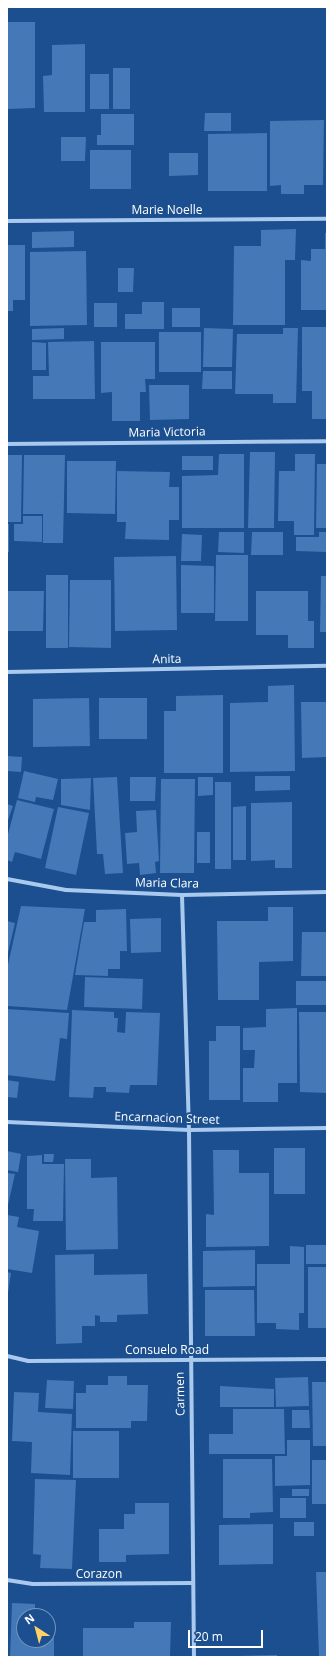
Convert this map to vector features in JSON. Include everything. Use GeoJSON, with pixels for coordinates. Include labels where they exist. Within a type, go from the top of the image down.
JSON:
{"type":"FeatureCollection","features":[{"type":"Feature","properties":{"kind":"street","name":"Marie Noelle"},"geometry":{"type":"LineString","coordinates":[[7,221],[327,219]]}},
{"type":"Feature","properties":{"kind":"street","name":"Maria Victoria"},"geometry":{"type":"LineString","coordinates":[[7,444],[327,441]]}},
{"type":"Feature","properties":{"kind":"street","name":"Anita"},"geometry":{"type":"LineString","coordinates":[[7,672],[327,666]]}},
{"type":"Feature","properties":{"kind":"street","name":"Maria Clara"},"geometry":{"type":"LineString","coordinates":[[7,879],[66,890],[182,895],[327,892]]}},
{"type":"Feature","properties":{"kind":"street","name":"Carmen"},"geometry":{"type":"LineString","coordinates":[[182,895],[189,1130],[192,1583],[194,1657]]}},
{"type":"Feature","properties":{"kind":"street","name":"Encarnacion Street"},"geometry":{"type":"LineString","coordinates":[[7,1122],[189,1130],[327,1128]]}},
{"type":"Feature","properties":{"kind":"street","name":"Consuelo Road"},"geometry":{"type":"LineString","coordinates":[[7,1356],[28,1361],[327,1359]]}},
{"type":"Feature","properties":{"kind":"street","name":"Corazon"},"geometry":{"type":"LineString","coordinates":[[7,1580],[33,1584],[192,1583]]}},
{"type":"Feature","properties":{"kind":"building"},"geometry":{"type":"Polygon","coordinates":[[[7,22],[35,22],[35,108],[7,109],[7,22]]]}},
{"type":"Feature","properties":{"kind":"building"},"geometry":{"type":"Polygon","coordinates":[[[85,44],[85,112],[44,112],[43,76],[52,75],[52,45],[85,44]]]}},
{"type":"Feature","properties":{"kind":"building"},"geometry":{"type":"Polygon","coordinates":[[[113,68],[130,68],[130,109],[113,109],[113,68]]]}},
{"type":"Feature","properties":{"kind":"building"},"geometry":{"type":"Polygon","coordinates":[[[90,74],[109,74],[109,109],[90,109],[90,74]]]}},
{"type":"Feature","properties":{"kind":"building"},"geometry":{"type":"Polygon","coordinates":[[[205,113],[231,113],[231,131],[204,131],[205,113]]]}},
{"type":"Feature","properties":{"kind":"building"},"geometry":{"type":"Polygon","coordinates":[[[101,114],[134,114],[134,145],[97,145],[97,135],[101,135],[101,114]]]}},
{"type":"Feature","properties":{"kind":"building"},"geometry":{"type":"Polygon","coordinates":[[[324,120],[323,185],[304,185],[304,194],[281,194],[281,185],[270,186],[270,121],[324,120]]]}},
{"type":"Feature","properties":{"kind":"building"},"geometry":{"type":"Polygon","coordinates":[[[267,133],[267,191],[208,191],[208,134],[267,133]]]}},
{"type":"Feature","properties":{"kind":"building"},"geometry":{"type":"Polygon","coordinates":[[[61,137],[86,137],[85,161],[61,161],[61,137]]]}},
{"type":"Feature","properties":{"kind":"building"},"geometry":{"type":"Polygon","coordinates":[[[90,150],[131,150],[131,189],[90,189],[90,150]]]}},
{"type":"Feature","properties":{"kind":"building"},"geometry":{"type":"Polygon","coordinates":[[[169,153],[198,153],[198,175],[169,176],[169,153]]]}},
{"type":"Feature","properties":{"kind":"building"},"geometry":{"type":"Polygon","coordinates":[[[296,229],[295,260],[285,260],[285,325],[233,325],[234,246],[261,246],[261,230],[296,229]]]}},
{"type":"Feature","properties":{"kind":"building"},"geometry":{"type":"Polygon","coordinates":[[[74,231],[74,247],[32,248],[32,232],[74,231]]]}},
{"type":"Feature","properties":{"kind":"building"},"geometry":{"type":"Polygon","coordinates":[[[325,233],[327,233],[327,310],[301,310],[301,260],[311,261],[311,249],[325,249],[325,233]]]}},
{"type":"Feature","properties":{"kind":"building"},"geometry":{"type":"Polygon","coordinates":[[[7,245],[25,245],[25,300],[13,300],[13,311],[7,311],[7,245]]]}},
{"type":"Feature","properties":{"kind":"building"},"geometry":{"type":"Polygon","coordinates":[[[86,251],[87,325],[30,326],[30,252],[86,251]]]}},
{"type":"Feature","properties":{"kind":"building"},"geometry":{"type":"Polygon","coordinates":[[[118,268],[134,268],[133,292],[118,292],[118,268]]]}},
{"type":"Feature","properties":{"kind":"building"},"geometry":{"type":"Polygon","coordinates":[[[142,302],[164,302],[164,329],[125,329],[125,314],[142,314],[142,302]]]}},
{"type":"Feature","properties":{"kind":"building"},"geometry":{"type":"Polygon","coordinates":[[[94,303],[117,303],[117,327],[94,327],[94,303]]]}},
{"type":"Feature","properties":{"kind":"building"},"geometry":{"type":"Polygon","coordinates":[[[172,308],[200,308],[200,327],[172,327],[172,308]]]}},
{"type":"Feature","properties":{"kind":"building"},"geometry":{"type":"Polygon","coordinates":[[[302,327],[327,327],[327,419],[312,419],[312,391],[302,391],[302,327]]]}},
{"type":"Feature","properties":{"kind":"building"},"geometry":{"type":"Polygon","coordinates":[[[64,328],[64,339],[32,340],[32,329],[64,328]]]}},
{"type":"Feature","properties":{"kind":"building"},"geometry":{"type":"Polygon","coordinates":[[[204,328],[233,329],[232,367],[203,367],[204,328]]]}},
{"type":"Feature","properties":{"kind":"building"},"geometry":{"type":"Polygon","coordinates":[[[283,328],[298,328],[296,403],[273,403],[273,394],[235,394],[237,334],[283,334],[283,328]]]}},
{"type":"Feature","properties":{"kind":"building"},"geometry":{"type":"Polygon","coordinates":[[[159,332],[201,332],[201,372],[159,372],[159,332]]]}},
{"type":"Feature","properties":{"kind":"building"},"geometry":{"type":"Polygon","coordinates":[[[94,341],[95,399],[33,399],[33,376],[49,376],[48,342],[94,341]]]}},
{"type":"Feature","properties":{"kind":"building"},"geometry":{"type":"Polygon","coordinates":[[[32,342],[46,343],[46,370],[32,370],[32,342]]]}},
{"type":"Feature","properties":{"kind":"building"},"geometry":{"type":"Polygon","coordinates":[[[101,342],[155,342],[155,379],[145,379],[146,392],[140,392],[140,421],[112,421],[112,392],[101,393],[101,342]]]}},
{"type":"Feature","properties":{"kind":"building"},"geometry":{"type":"Polygon","coordinates":[[[203,371],[232,371],[232,389],[202,389],[203,371]]]}},
{"type":"Feature","properties":{"kind":"building"},"geometry":{"type":"Polygon","coordinates":[[[149,385],[189,385],[189,419],[150,420],[149,385]]]}},
{"type":"Feature","properties":{"kind":"building"},"geometry":{"type":"Polygon","coordinates":[[[250,452],[275,452],[274,528],[248,528],[250,452]]]}},
{"type":"Feature","properties":{"kind":"building"},"geometry":{"type":"Polygon","coordinates":[[[219,454],[244,454],[244,528],[182,528],[182,476],[218,475],[219,454]]]}},
{"type":"Feature","properties":{"kind":"building"},"geometry":{"type":"Polygon","coordinates":[[[295,454],[315,454],[314,535],[294,535],[294,521],[278,521],[279,471],[295,471],[295,454]]]}},
{"type":"Feature","properties":{"kind":"building"},"geometry":{"type":"Polygon","coordinates":[[[7,455],[22,455],[21,522],[7,522],[7,455]]]}},
{"type":"Feature","properties":{"kind":"building"},"geometry":{"type":"Polygon","coordinates":[[[24,455],[65,455],[63,543],[43,543],[43,514],[23,514],[24,455]]]}},
{"type":"Feature","properties":{"kind":"building"},"geometry":{"type":"Polygon","coordinates":[[[182,456],[213,456],[213,470],[182,470],[182,456]]]}},
{"type":"Feature","properties":{"kind":"building"},"geometry":{"type":"Polygon","coordinates":[[[67,461],[116,461],[115,514],[67,513],[67,461]]]}},
{"type":"Feature","properties":{"kind":"building"},"geometry":{"type":"Polygon","coordinates":[[[317,464],[327,464],[327,528],[316,528],[317,464]]]}},
{"type":"Feature","properties":{"kind":"building"},"geometry":{"type":"Polygon","coordinates":[[[117,471],[170,472],[169,487],[179,487],[179,520],[169,520],[169,540],[125,539],[126,522],[117,522],[117,471]]]}},
{"type":"Feature","properties":{"kind":"building"},"geometry":{"type":"Polygon","coordinates":[[[23,516],[42,516],[42,542],[14,541],[14,524],[23,524],[23,516]]]}},
{"type":"Feature","properties":{"kind":"building"},"geometry":{"type":"Polygon","coordinates":[[[7,524],[9,524],[9,552],[7,552],[7,524]]]}},
{"type":"Feature","properties":{"kind":"building"},"geometry":{"type":"Polygon","coordinates":[[[219,532],[244,532],[244,553],[218,552],[219,532]]]}},
{"type":"Feature","properties":{"kind":"building"},"geometry":{"type":"Polygon","coordinates":[[[252,532],[283,532],[283,555],[251,555],[252,532]]]}},
{"type":"Feature","properties":{"kind":"building"},"geometry":{"type":"Polygon","coordinates":[[[319,532],[327,532],[327,552],[296,551],[296,537],[319,537],[319,532]]]}},
{"type":"Feature","properties":{"kind":"building"},"geometry":{"type":"Polygon","coordinates":[[[182,534],[202,535],[201,561],[181,561],[182,534]]]}},
{"type":"Feature","properties":{"kind":"building"},"geometry":{"type":"Polygon","coordinates":[[[216,555],[248,555],[248,621],[215,621],[216,555]]]}},
{"type":"Feature","properties":{"kind":"building"},"geometry":{"type":"Polygon","coordinates":[[[176,556],[177,630],[115,631],[114,557],[176,556]]]}},
{"type":"Feature","properties":{"kind":"building"},"geometry":{"type":"Polygon","coordinates":[[[181,565],[214,566],[214,613],[181,613],[181,565]]]}},
{"type":"Feature","properties":{"kind":"building"},"geometry":{"type":"Polygon","coordinates":[[[46,575],[68,575],[68,648],[46,648],[46,575]]]}},
{"type":"Feature","properties":{"kind":"building"},"geometry":{"type":"Polygon","coordinates":[[[321,576],[327,576],[327,632],[320,632],[321,576]]]}},
{"type":"Feature","properties":{"kind":"building"},"geometry":{"type":"Polygon","coordinates":[[[70,580],[111,580],[111,648],[69,647],[70,580]]]}},
{"type":"Feature","properties":{"kind":"building"},"geometry":{"type":"Polygon","coordinates":[[[7,591],[44,591],[43,631],[7,631],[7,591]]]}},
{"type":"Feature","properties":{"kind":"building"},"geometry":{"type":"Polygon","coordinates":[[[256,591],[308,591],[308,621],[314,621],[314,648],[288,648],[288,635],[256,635],[256,591]]]}},
{"type":"Feature","properties":{"kind":"building"},"geometry":{"type":"Polygon","coordinates":[[[294,685],[295,771],[230,772],[230,703],[268,702],[268,686],[294,685]]]}},
{"type":"Feature","properties":{"kind":"building"},"geometry":{"type":"Polygon","coordinates":[[[223,695],[223,773],[164,773],[164,711],[176,711],[176,696],[223,695]]]}},
{"type":"Feature","properties":{"kind":"building"},"geometry":{"type":"Polygon","coordinates":[[[89,698],[90,746],[33,747],[33,699],[89,698]]]}},
{"type":"Feature","properties":{"kind":"building"},"geometry":{"type":"Polygon","coordinates":[[[99,698],[147,698],[147,739],[99,739],[99,698]]]}},
{"type":"Feature","properties":{"kind":"building"},"geometry":{"type":"Polygon","coordinates":[[[301,702],[327,702],[327,757],[302,758],[301,702]]]}},
{"type":"Feature","properties":{"kind":"building"},"geometry":{"type":"Polygon","coordinates":[[[7,756],[22,757],[21,772],[7,771],[7,756]]]}},
{"type":"Feature","properties":{"kind":"building"},"geometry":{"type":"Polygon","coordinates":[[[24,771],[58,779],[53,800],[36,797],[35,802],[18,798],[24,771]]]}},
{"type":"Feature","properties":{"kind":"building"},"geometry":{"type":"Polygon","coordinates":[[[255,776],[290,776],[290,790],[255,791],[255,776]]]}},
{"type":"Feature","properties":{"kind":"building"},"geometry":{"type":"Polygon","coordinates":[[[117,777],[123,873],[105,874],[103,854],[97,854],[93,778],[117,777]]]}},
{"type":"Feature","properties":{"kind":"building"},"geometry":{"type":"Polygon","coordinates":[[[130,777],[156,777],[155,801],[130,801],[130,777]]]}},
{"type":"Feature","properties":{"kind":"building"},"geometry":{"type":"Polygon","coordinates":[[[198,777],[213,777],[213,795],[198,796],[198,777]]]}},
{"type":"Feature","properties":{"kind":"building"},"geometry":{"type":"Polygon","coordinates":[[[91,778],[90,810],[61,805],[61,779],[91,778]]]}},
{"type":"Feature","properties":{"kind":"building"},"geometry":{"type":"Polygon","coordinates":[[[161,779],[195,779],[194,873],[160,873],[161,779]]]}},
{"type":"Feature","properties":{"kind":"building"},"geometry":{"type":"Polygon","coordinates":[[[215,782],[231,782],[231,869],[215,869],[215,782]]]}},
{"type":"Feature","properties":{"kind":"building"},"geometry":{"type":"Polygon","coordinates":[[[17,800],[54,809],[41,859],[15,852],[12,862],[7,860],[7,838],[17,800]]]}},
{"type":"Feature","properties":{"kind":"building"},"geometry":{"type":"Polygon","coordinates":[[[292,802],[292,868],[275,868],[275,860],[251,861],[251,803],[292,802]]]}},
{"type":"Feature","properties":{"kind":"building"},"geometry":{"type":"Polygon","coordinates":[[[7,804],[13,806],[7,823],[7,804]]]}},
{"type":"Feature","properties":{"kind":"building"},"geometry":{"type":"Polygon","coordinates":[[[246,806],[246,860],[233,860],[233,807],[246,806]]]}},
{"type":"Feature","properties":{"kind":"building"},"geometry":{"type":"Polygon","coordinates":[[[58,807],[89,813],[76,875],[45,868],[58,807]]]}},
{"type":"Feature","properties":{"kind":"building"},"geometry":{"type":"Polygon","coordinates":[[[156,810],[159,861],[155,862],[156,873],[140,875],[139,863],[127,864],[125,833],[137,832],[136,811],[156,810]]]}},
{"type":"Feature","properties":{"kind":"building"},"geometry":{"type":"Polygon","coordinates":[[[197,832],[210,832],[210,863],[197,863],[197,832]]]}},
{"type":"Feature","properties":{"kind":"building"},"geometry":{"type":"Polygon","coordinates":[[[21,906],[85,909],[67,1010],[7,1006],[7,969],[21,906]]]}},
{"type":"Feature","properties":{"kind":"building"},"geometry":{"type":"Polygon","coordinates":[[[268,907],[293,907],[293,961],[259,962],[259,1000],[218,1000],[217,921],[268,921],[268,907]]]}},
{"type":"Feature","properties":{"kind":"building"},"geometry":{"type":"Polygon","coordinates":[[[126,909],[127,951],[120,951],[120,969],[108,969],[108,976],[75,975],[84,922],[96,922],[96,910],[126,909]]]}},
{"type":"Feature","properties":{"kind":"building"},"geometry":{"type":"Polygon","coordinates":[[[161,918],[161,952],[131,953],[130,919],[161,918]]]}},
{"type":"Feature","properties":{"kind":"building"},"geometry":{"type":"Polygon","coordinates":[[[7,921],[15,923],[8,953],[7,953],[7,921]]]}},
{"type":"Feature","properties":{"kind":"building"},"geometry":{"type":"Polygon","coordinates":[[[302,932],[327,932],[327,976],[301,976],[302,932]]]}},
{"type":"Feature","properties":{"kind":"building"},"geometry":{"type":"Polygon","coordinates":[[[85,977],[143,979],[142,1009],[84,1007],[85,977]]]}},
{"type":"Feature","properties":{"kind":"building"},"geometry":{"type":"Polygon","coordinates":[[[296,981],[327,981],[327,1005],[296,1005],[296,981]]]}},
{"type":"Feature","properties":{"kind":"building"},"geometry":{"type":"Polygon","coordinates":[[[297,1008],[297,1083],[278,1083],[278,1102],[243,1102],[243,1068],[254,1068],[255,1050],[243,1050],[243,1028],[266,1027],[266,1009],[297,1008]]]}},
{"type":"Feature","properties":{"kind":"building"},"geometry":{"type":"Polygon","coordinates":[[[7,1009],[69,1013],[67,1039],[60,1038],[55,1081],[7,1075],[7,1009]]]}},
{"type":"Feature","properties":{"kind":"building"},"geometry":{"type":"Polygon","coordinates":[[[72,1010],[114,1012],[114,1018],[118,1018],[117,1032],[125,1033],[126,1012],[160,1013],[157,1085],[130,1085],[129,1093],[106,1092],[106,1087],[94,1087],[93,1098],[69,1097],[72,1010]]]}},
{"type":"Feature","properties":{"kind":"building"},"geometry":{"type":"Polygon","coordinates":[[[299,1012],[327,1012],[327,1093],[300,1092],[299,1012]]]}},
{"type":"Feature","properties":{"kind":"building"},"geometry":{"type":"Polygon","coordinates":[[[216,1026],[240,1026],[240,1100],[209,1100],[209,1041],[216,1041],[216,1026]]]}},
{"type":"Feature","properties":{"kind":"building"},"geometry":{"type":"Polygon","coordinates":[[[7,1080],[19,1082],[17,1098],[7,1097],[7,1080]]]}},
{"type":"Feature","properties":{"kind":"building"},"geometry":{"type":"Polygon","coordinates":[[[274,1148],[305,1148],[305,1194],[274,1194],[274,1148]]]}},
{"type":"Feature","properties":{"kind":"building"},"geometry":{"type":"Polygon","coordinates":[[[213,1150],[239,1150],[239,1173],[269,1173],[269,1246],[206,1247],[206,1214],[214,1215],[213,1150]]]}},
{"type":"Feature","properties":{"kind":"building"},"geometry":{"type":"Polygon","coordinates":[[[7,1151],[21,1154],[18,1172],[7,1170],[7,1151]]]}},
{"type":"Feature","properties":{"kind":"building"},"geometry":{"type":"Polygon","coordinates":[[[44,1154],[54,1154],[53,1162],[44,1162],[44,1154]]]}},
{"type":"Feature","properties":{"kind":"building"},"geometry":{"type":"Polygon","coordinates":[[[42,1155],[42,1164],[64,1164],[63,1221],[33,1221],[34,1209],[27,1209],[27,1156],[42,1155]]]}},
{"type":"Feature","properties":{"kind":"building"},"geometry":{"type":"Polygon","coordinates":[[[65,1159],[91,1159],[91,1178],[117,1177],[118,1249],[66,1250],[65,1159]]]}},
{"type":"Feature","properties":{"kind":"building"},"geometry":{"type":"Polygon","coordinates":[[[7,1173],[15,1174],[8,1205],[7,1205],[7,1173]]]}},
{"type":"Feature","properties":{"kind":"building"},"geometry":{"type":"Polygon","coordinates":[[[7,1215],[19,1217],[17,1227],[39,1231],[32,1273],[7,1269],[7,1215]]]}},
{"type":"Feature","properties":{"kind":"building"},"geometry":{"type":"Polygon","coordinates":[[[306,1245],[327,1245],[327,1264],[306,1264],[306,1245]]]}},
{"type":"Feature","properties":{"kind":"building"},"geometry":{"type":"Polygon","coordinates":[[[290,1246],[304,1247],[304,1313],[299,1313],[299,1330],[276,1329],[276,1323],[257,1323],[257,1264],[290,1264],[290,1246]]]}},
{"type":"Feature","properties":{"kind":"building"},"geometry":{"type":"Polygon","coordinates":[[[255,1250],[255,1286],[203,1287],[203,1251],[255,1250]]]}},
{"type":"Feature","properties":{"kind":"building"},"geometry":{"type":"Polygon","coordinates":[[[94,1254],[94,1275],[147,1274],[148,1314],[117,1315],[117,1322],[100,1322],[100,1316],[95,1315],[95,1326],[82,1326],[82,1343],[56,1344],[55,1255],[94,1254]]]}},
{"type":"Feature","properties":{"kind":"building"},"geometry":{"type":"Polygon","coordinates":[[[308,1267],[327,1267],[327,1328],[308,1328],[308,1267]]]}},
{"type":"Feature","properties":{"kind":"building"},"geometry":{"type":"Polygon","coordinates":[[[7,1272],[11,1273],[8,1293],[7,1292],[7,1272]]]}},
{"type":"Feature","properties":{"kind":"building"},"geometry":{"type":"Polygon","coordinates":[[[205,1290],[254,1290],[255,1336],[205,1336],[205,1290]]]}},
{"type":"Feature","properties":{"kind":"building"},"geometry":{"type":"Polygon","coordinates":[[[108,1376],[127,1376],[127,1385],[148,1385],[147,1421],[131,1421],[131,1428],[76,1428],[76,1393],[86,1393],[86,1385],[108,1385],[108,1376]]]}},
{"type":"Feature","properties":{"kind":"building"},"geometry":{"type":"Polygon","coordinates":[[[308,1377],[309,1406],[276,1407],[275,1378],[308,1377]]]}},
{"type":"Feature","properties":{"kind":"building"},"geometry":{"type":"Polygon","coordinates":[[[47,1380],[74,1381],[73,1409],[45,1408],[47,1380]]]}},
{"type":"Feature","properties":{"kind":"building"},"geometry":{"type":"Polygon","coordinates":[[[312,1382],[327,1382],[327,1446],[313,1446],[312,1382]]]}},
{"type":"Feature","properties":{"kind":"building"},"geometry":{"type":"Polygon","coordinates":[[[220,1386],[274,1389],[274,1407],[220,1407],[220,1386]]]}},
{"type":"Feature","properties":{"kind":"building"},"geometry":{"type":"Polygon","coordinates":[[[14,1392],[39,1393],[38,1412],[72,1414],[70,1475],[31,1473],[32,1442],[12,1441],[14,1392]]]}},
{"type":"Feature","properties":{"kind":"building"},"geometry":{"type":"Polygon","coordinates":[[[233,1409],[284,1409],[285,1454],[209,1454],[209,1434],[233,1434],[233,1409]]]}},
{"type":"Feature","properties":{"kind":"building"},"geometry":{"type":"Polygon","coordinates":[[[292,1410],[309,1410],[310,1428],[292,1428],[292,1410]]]}},
{"type":"Feature","properties":{"kind":"building"},"geometry":{"type":"Polygon","coordinates":[[[73,1431],[119,1431],[119,1478],[73,1478],[73,1431]]]}},
{"type":"Feature","properties":{"kind":"building"},"geometry":{"type":"Polygon","coordinates":[[[287,1440],[310,1440],[310,1485],[275,1486],[275,1456],[287,1456],[287,1440]]]}},
{"type":"Feature","properties":{"kind":"building"},"geometry":{"type":"Polygon","coordinates":[[[223,1459],[272,1459],[273,1512],[250,1513],[250,1518],[223,1518],[223,1459]]]}},
{"type":"Feature","properties":{"kind":"building"},"geometry":{"type":"Polygon","coordinates":[[[312,1460],[327,1460],[327,1504],[312,1504],[312,1460]]]}},
{"type":"Feature","properties":{"kind":"building"},"geometry":{"type":"Polygon","coordinates":[[[35,1479],[76,1480],[72,1569],[40,1568],[41,1555],[33,1554],[35,1479]]]}},
{"type":"Feature","properties":{"kind":"building"},"geometry":{"type":"Polygon","coordinates":[[[292,1489],[309,1489],[309,1496],[292,1496],[292,1489]]]}},
{"type":"Feature","properties":{"kind":"building"},"geometry":{"type":"Polygon","coordinates":[[[280,1498],[306,1498],[306,1518],[280,1518],[280,1498]]]}},
{"type":"Feature","properties":{"kind":"building"},"geometry":{"type":"Polygon","coordinates":[[[135,1503],[169,1503],[169,1554],[126,1555],[126,1562],[99,1562],[99,1529],[124,1529],[124,1514],[135,1514],[135,1503]]]}},
{"type":"Feature","properties":{"kind":"building"},"geometry":{"type":"Polygon","coordinates":[[[294,1522],[314,1522],[314,1536],[294,1536],[294,1522]]]}},
{"type":"Feature","properties":{"kind":"building"},"geometry":{"type":"Polygon","coordinates":[[[273,1524],[273,1564],[219,1565],[219,1525],[273,1524]]]}},
{"type":"Feature","properties":{"kind":"building"},"geometry":{"type":"Polygon","coordinates":[[[316,1572],[327,1572],[327,1657],[319,1657],[316,1572]]]}},
{"type":"Feature","properties":{"kind":"building"},"geometry":{"type":"Polygon","coordinates":[[[12,1603],[35,1604],[35,1608],[16,1608],[16,1648],[54,1648],[54,1657],[10,1657],[12,1603]]]}},
{"type":"Feature","properties":{"kind":"building"},"geometry":{"type":"Polygon","coordinates":[[[134,1622],[171,1622],[170,1657],[83,1657],[83,1628],[134,1628],[134,1622]]]}},
{"type":"Feature","properties":{"kind":"building"},"geometry":{"type":"Polygon","coordinates":[[[277,1655],[277,1657],[238,1657],[238,1656],[277,1655]]]}}]}
